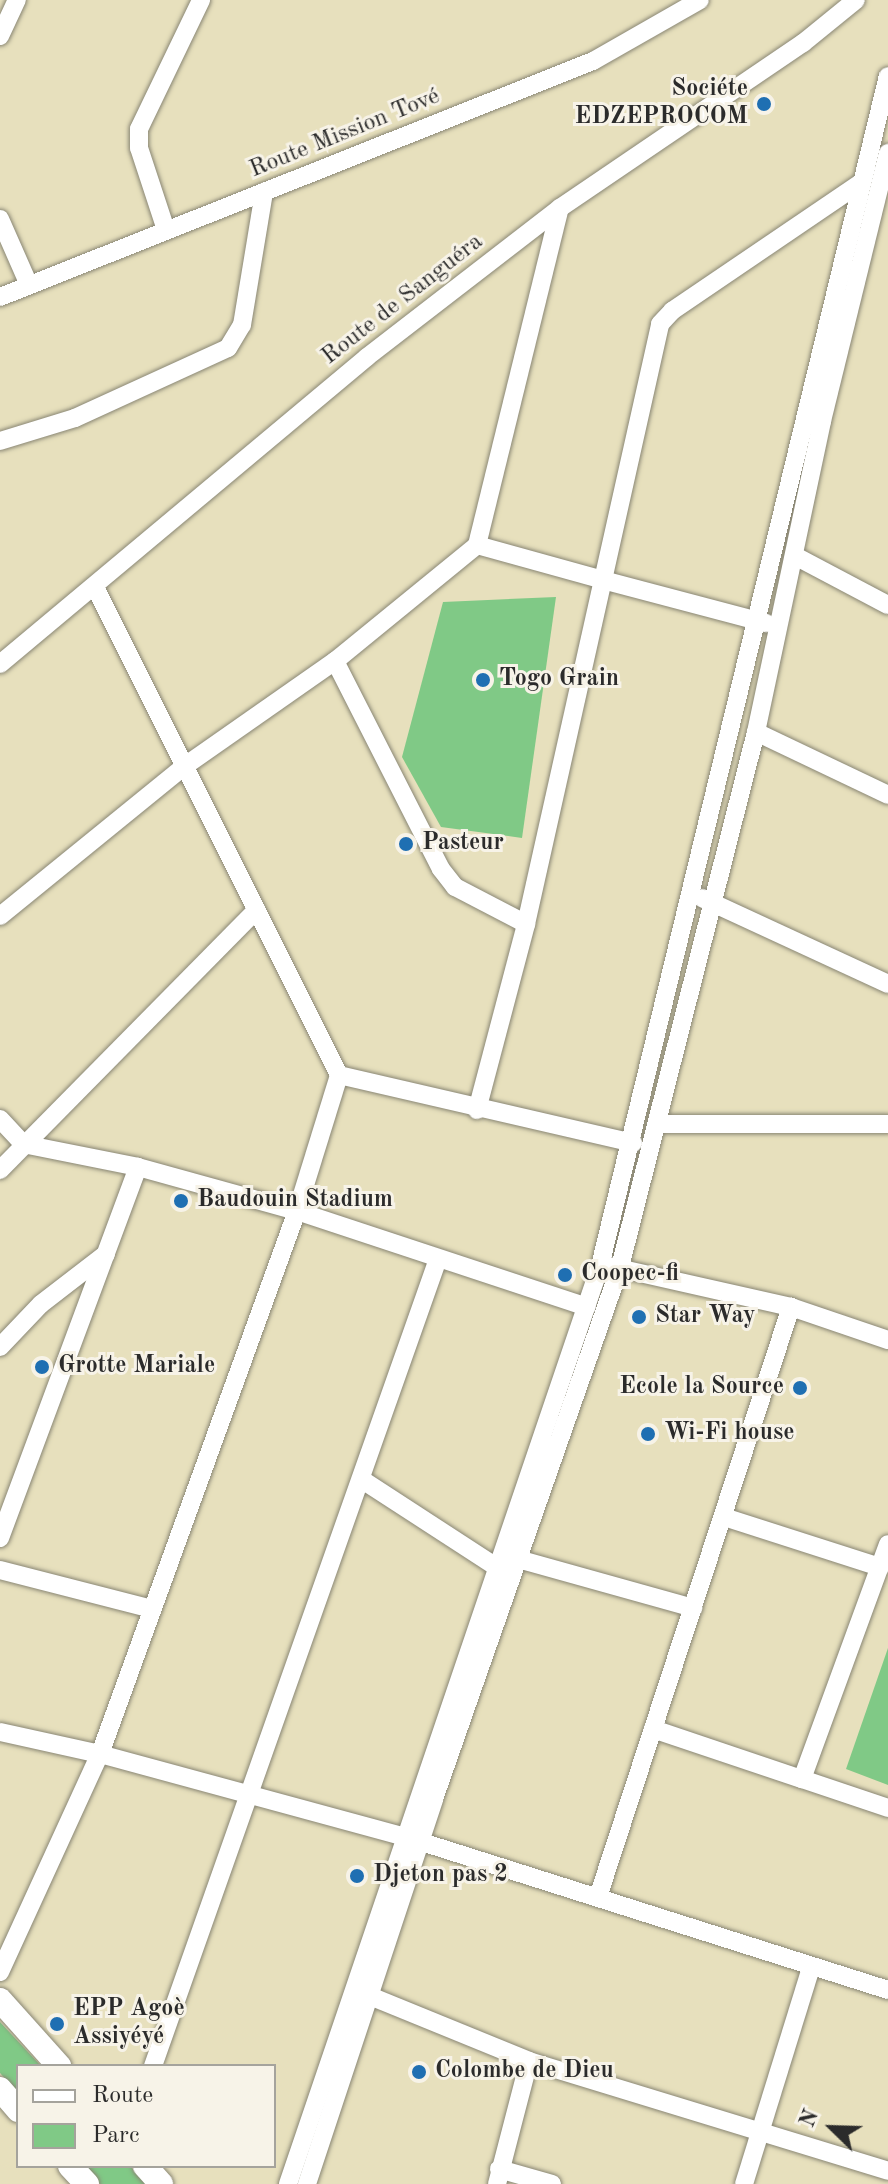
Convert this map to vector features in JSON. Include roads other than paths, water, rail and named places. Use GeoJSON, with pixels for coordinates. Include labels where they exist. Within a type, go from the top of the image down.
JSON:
{"type":"FeatureCollection","features":[{"type":"Feature","properties":{"kind":"main road"},"geometry":{"type":"LineString","coordinates":[[0,2000],[57,2064]]}},
{"type":"Feature","properties":{"kind":"main road"},"geometry":{"type":"LineString","coordinates":[[0,2089],[16,2108]]}},
{"type":"Feature","properties":{"kind":"main road"},"geometry":{"type":"LineString","coordinates":[[72,2168],[87,2184]]}},
{"type":"Feature","properties":{"kind":"main road"},"geometry":{"type":"LineString","coordinates":[[147,2168],[161,2184]]}},
{"type":"Feature","properties":{"kind":"street"},"geometry":{"type":"LineString","coordinates":[[0,36],[17,0]]}},
{"type":"Feature","properties":{"kind":"street"},"geometry":{"type":"LineString","coordinates":[[166,230],[139,148],[139,129],[201,0]]}},
{"type":"Feature","properties":{"kind":"street","name":"Route Mission Tové"},"geometry":{"type":"LineString","coordinates":[[0,297],[593,61],[700,0]]}},
{"type":"Feature","properties":{"kind":"street"},"geometry":{"type":"LineString","coordinates":[[803,43],[844,0]]}},
{"type":"Feature","properties":{"kind":"street","name":"Route de Sanguéra"},"geometry":{"type":"LineString","coordinates":[[0,664],[367,357],[560,208],[803,43],[856,0]]}},
{"type":"Feature","properties":{"kind":"street"},"geometry":{"type":"LineString","coordinates":[[307,2184],[370,1996],[414,1840],[498,1568],[600,1266],[633,1143],[888,76]]}},
{"type":"Feature","properties":{"kind":"street"},"geometry":{"type":"LineString","coordinates":[[288,2184],[518,1559],[620,1267],[756,732],[822,421],[888,153]]}},
{"type":"Feature","properties":{"kind":"street"},"geometry":{"type":"LineString","coordinates":[[477,1110],[526,924],[660,324],[672,311],[860,183]]}},
{"type":"Feature","properties":{"kind":"street"},"geometry":{"type":"LineString","coordinates":[[0,441],[75,418],[228,348],[242,325],[264,192]]}},
{"type":"Feature","properties":{"kind":"street"},"geometry":{"type":"LineString","coordinates":[[0,916],[182,768],[335,661],[477,545],[560,208]]}},
{"type":"Feature","properties":{"kind":"street"},"geometry":{"type":"LineString","coordinates":[[0,219],[29,285]]}},
{"type":"Feature","properties":{"kind":"street"},"geometry":{"type":"LineString","coordinates":[[477,545],[779,626]]}},
{"type":"Feature","properties":{"kind":"street"},"geometry":{"type":"LineString","coordinates":[[795,556],[888,605]]}},
{"type":"Feature","properties":{"kind":"street"},"geometry":{"type":"LineString","coordinates":[[0,1972],[100,1754],[297,1211],[339,1075],[182,768],[95,587]]}},
{"type":"Feature","properties":{"kind":"street"},"geometry":{"type":"LineString","coordinates":[[335,661],[441,869],[455,887],[526,924]]}},
{"type":"Feature","properties":{"kind":"street"},"geometry":{"type":"LineString","coordinates":[[756,732],[888,795]]}},
{"type":"Feature","properties":{"kind":"street"},"geometry":{"type":"LineString","coordinates":[[693,895],[888,984]]}},
{"type":"Feature","properties":{"kind":"street"},"geometry":{"type":"LineString","coordinates":[[0,1170],[256,910]]}},
{"type":"Feature","properties":{"kind":"street"},"geometry":{"type":"LineString","coordinates":[[339,1075],[477,1110],[633,1143]]}},
{"type":"Feature","properties":{"kind":"street"},"geometry":{"type":"LineString","coordinates":[[0,1119],[23,1144],[138,1167],[297,1211],[587,1307]]}},
{"type":"Feature","properties":{"kind":"street"},"geometry":{"type":"LineString","coordinates":[[658,1124],[888,1124]]}},
{"type":"Feature","properties":{"kind":"street"},"geometry":{"type":"LineString","coordinates":[[0,1538],[138,1167]]}},
{"type":"Feature","properties":{"kind":"street"},"geometry":{"type":"LineString","coordinates":[[0,1347],[41,1304],[106,1253]]}},
{"type":"Feature","properties":{"kind":"street"},"geometry":{"type":"LineString","coordinates":[[154,2064],[438,1259]]}},
{"type":"Feature","properties":{"kind":"street"},"geometry":{"type":"LineString","coordinates":[[600,1266],[620,1267],[791,1307],[888,1340]]}},
{"type":"Feature","properties":{"kind":"street"},"geometry":{"type":"LineString","coordinates":[[598,1897],[791,1307]]}},
{"type":"Feature","properties":{"kind":"street"},"geometry":{"type":"LineString","coordinates":[[361,1479],[498,1568]]}},
{"type":"Feature","properties":{"kind":"street"},"geometry":{"type":"LineString","coordinates":[[724,1517],[880,1567]]}},
{"type":"Feature","properties":{"kind":"street"},"geometry":{"type":"LineString","coordinates":[[802,1779],[888,1544]]}},
{"type":"Feature","properties":{"kind":"street"},"geometry":{"type":"LineString","coordinates":[[518,1559],[693,1608]]}},
{"type":"Feature","properties":{"kind":"street"},"geometry":{"type":"LineString","coordinates":[[0,1570],[152,1609]]}},
{"type":"Feature","properties":{"kind":"street"},"geometry":{"type":"LineString","coordinates":[[653,1729],[888,1808]]}},
{"type":"Feature","properties":{"kind":"street"},"geometry":{"type":"LineString","coordinates":[[0,1732],[100,1754],[414,1840],[888,1990]]}},
{"type":"Feature","properties":{"kind":"street"},"geometry":{"type":"LineString","coordinates":[[744,2184],[811,1967]]}},
{"type":"Feature","properties":{"kind":"street"},"geometry":{"type":"LineString","coordinates":[[370,1996],[529,2061],[761,2129],[888,2171]]}},
{"type":"Feature","properties":{"kind":"street"},"geometry":{"type":"LineString","coordinates":[[529,2061],[498,2176],[552,2184]]}},
{"type":"Feature","properties":{"kind":"place","name":"Sociéte EDZEPROCOM"},"geometry":{"type":"Point","coordinates":[764,104]}},
{"type":"Feature","properties":{"kind":"place","name":"Togo Grain"},"geometry":{"type":"Point","coordinates":[483,680]}},
{"type":"Feature","properties":{"kind":"place","name":"Pasteur"},"geometry":{"type":"Point","coordinates":[406,844]}},
{"type":"Feature","properties":{"kind":"place","name":"Baudouin Stadium"},"geometry":{"type":"Point","coordinates":[181,1201]}},
{"type":"Feature","properties":{"kind":"place","name":"Coopec-fi"},"geometry":{"type":"Point","coordinates":[565,1275]}},
{"type":"Feature","properties":{"kind":"place","name":"Star Way"},"geometry":{"type":"Point","coordinates":[639,1317]}},
{"type":"Feature","properties":{"kind":"place","name":"Grotte Mariale"},"geometry":{"type":"Point","coordinates":[42,1367]}},
{"type":"Feature","properties":{"kind":"place","name":"Ecole la Source"},"geometry":{"type":"Point","coordinates":[800,1388]}},
{"type":"Feature","properties":{"kind":"place","name":"Wi-Fi house"},"geometry":{"type":"Point","coordinates":[648,1434]}},
{"type":"Feature","properties":{"kind":"place","name":"Djeton pas 2"},"geometry":{"type":"Point","coordinates":[357,1876]}},
{"type":"Feature","properties":{"kind":"place","name":"EPP Agoè Assiyéyé"},"geometry":{"type":"Point","coordinates":[57,2024]}},
{"type":"Feature","properties":{"kind":"place","name":"Colombe de Dieu"},"geometry":{"type":"Point","coordinates":[419,2072]}}]}
